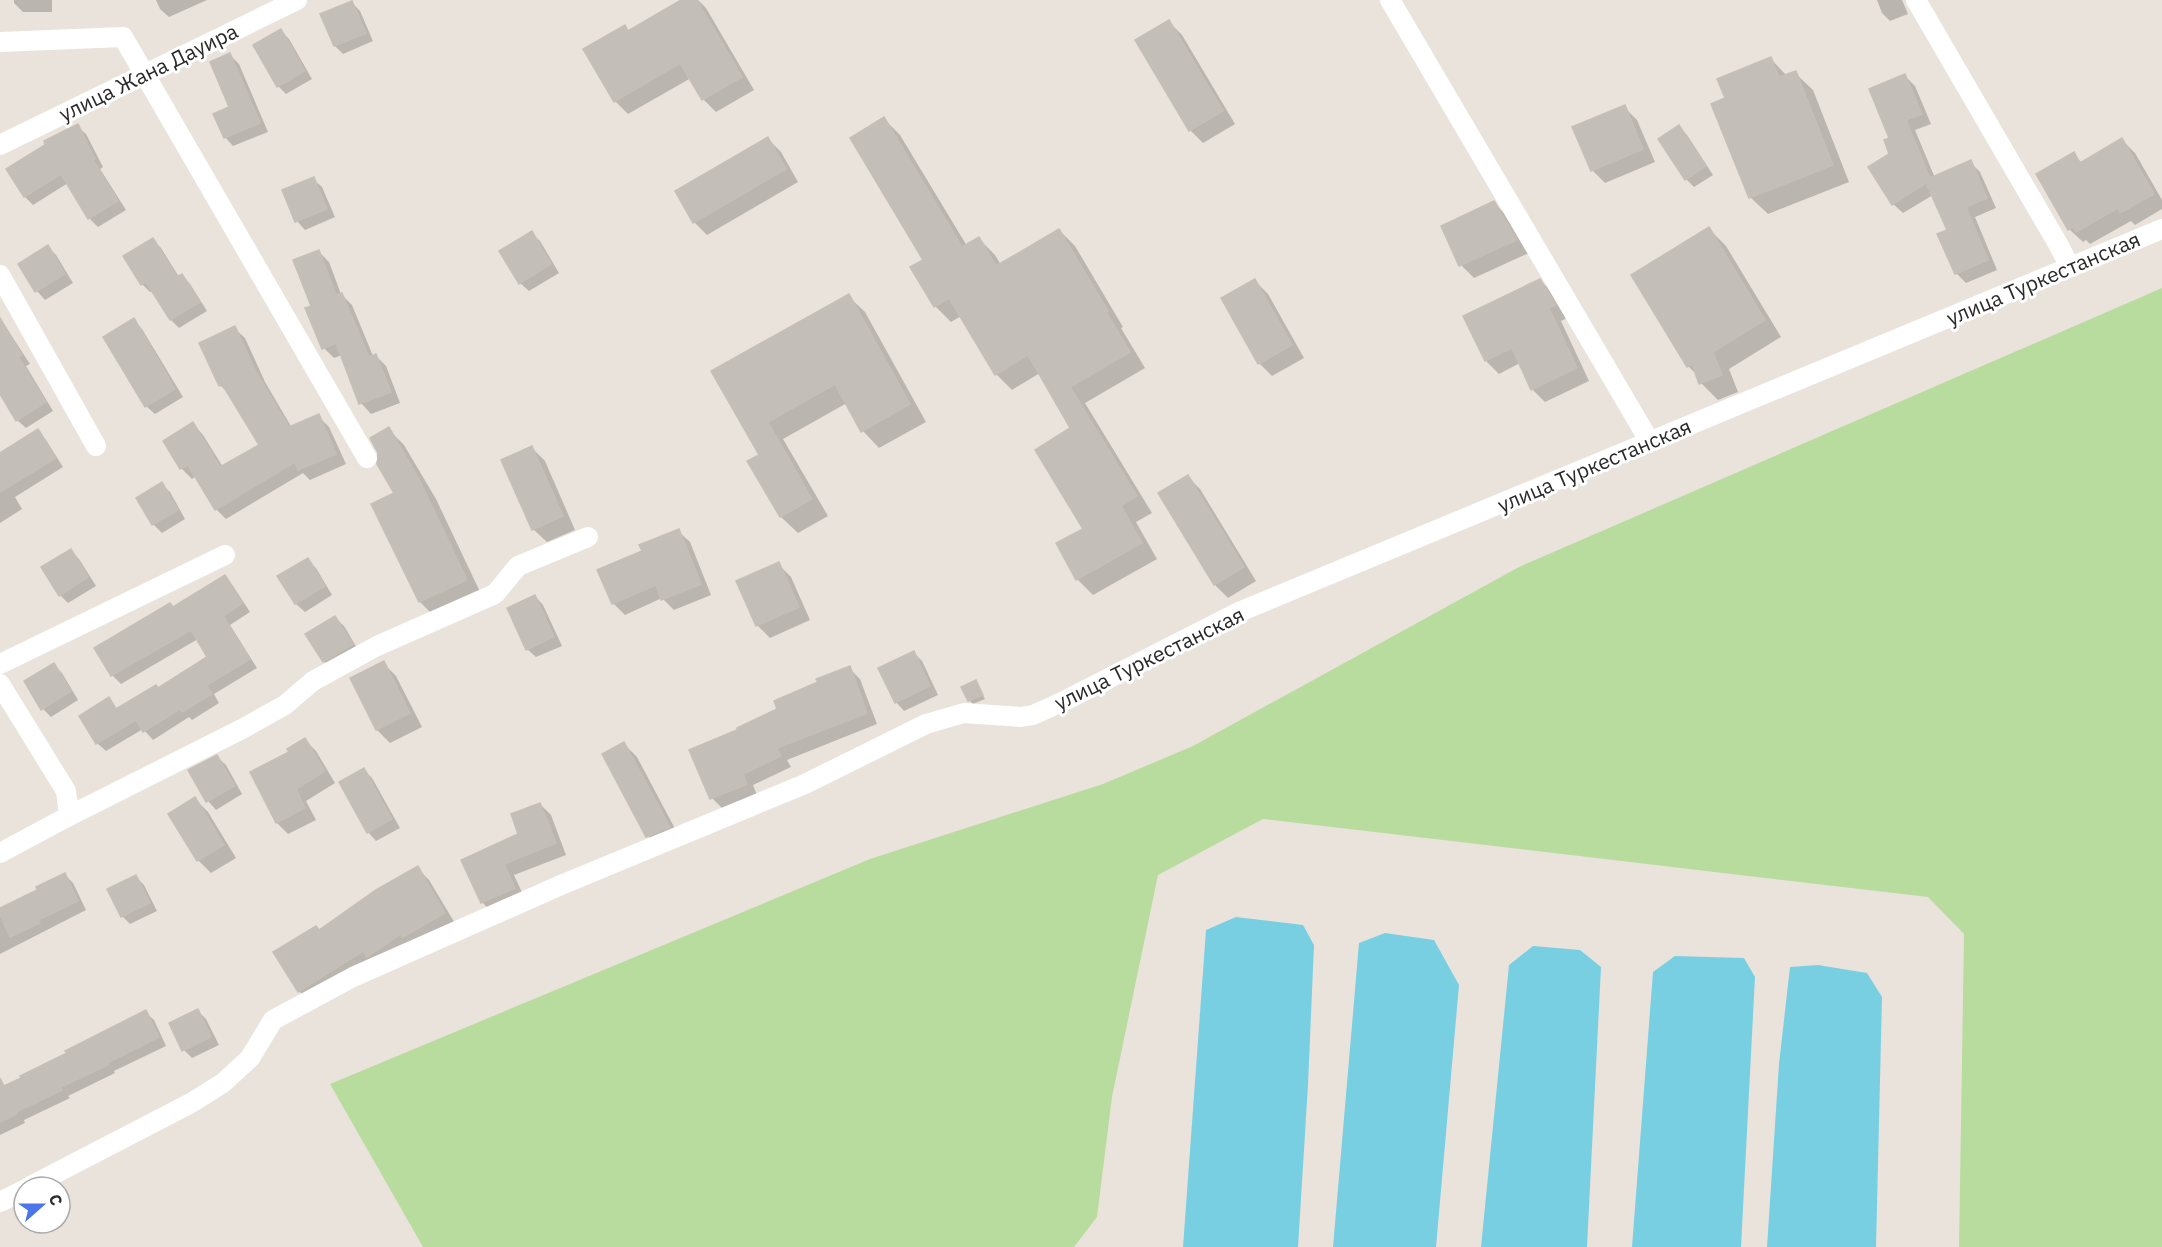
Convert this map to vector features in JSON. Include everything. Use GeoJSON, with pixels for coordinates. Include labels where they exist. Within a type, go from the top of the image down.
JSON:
{"type":"FeatureCollection","features":[{"type":"Feature","properties":{"kind":"street","name":"улица Жана Дауира"},"geometry":{"type":"LineString","coordinates":[[0,145],[297,0]]}},
{"type":"Feature","properties":{"kind":"street"},"geometry":{"type":"LineString","coordinates":[[1390,0],[1650,442]]}},
{"type":"Feature","properties":{"kind":"street"},"geometry":{"type":"LineString","coordinates":[[1916,0],[1979,105],[2070,267]]}},
{"type":"Feature","properties":{"kind":"street"},"geometry":{"type":"LineString","coordinates":[[0,42],[123,38],[367,458]]}},
{"type":"Feature","properties":{"kind":"street","name":"улица Туркестанская"},"geometry":{"type":"LineString","coordinates":[[52,1175],[191,1103],[223,1083],[250,1058],[273,1020],[353,977],[561,885],[805,784],[926,724],[964,713],[1021,717],[1033,715],[1239,612],[2162,229]]}},
{"type":"Feature","properties":{"kind":"street"},"geometry":{"type":"LineString","coordinates":[[0,275],[96,446]]}},
{"type":"Feature","properties":{"kind":"street"},"geometry":{"type":"LineString","coordinates":[[0,853],[242,729],[285,705],[313,681],[377,646],[495,594],[518,566],[588,537]]}},
{"type":"Feature","properties":{"kind":"street"},"geometry":{"type":"LineString","coordinates":[[0,664],[225,555]]}},
{"type":"Feature","properties":{"kind":"street"},"geometry":{"type":"LineString","coordinates":[[0,684],[66,791],[69,816]]}},
{"type":"Feature","properties":{"kind":"green space"},"geometry":{"type":"Polygon","coordinates":[[[2162,288],[2162,1247],[1959,1247],[1964,934],[1928,897],[1263,819],[1158,875],[1112,1097],[1097,1217],[1074,1247],[423,1247],[330,1084],[870,859],[1103,784],[1193,746],[1519,567],[2162,288]]]}},
{"type":"Feature","properties":{"kind":"water"},"geometry":{"type":"Polygon","coordinates":[[[1236,917],[1303,925],[1314,945],[1298,1247],[1183,1247],[1206,930],[1236,917]]]}},
{"type":"Feature","properties":{"kind":"water"},"geometry":{"type":"Polygon","coordinates":[[[1385,933],[1434,940],[1459,985],[1436,1247],[1333,1247],[1359,943],[1385,933]]]}},
{"type":"Feature","properties":{"kind":"water"},"geometry":{"type":"Polygon","coordinates":[[[1533,946],[1580,950],[1601,967],[1587,1247],[1481,1247],[1509,965],[1533,946]]]}},
{"type":"Feature","properties":{"kind":"water"},"geometry":{"type":"Polygon","coordinates":[[[1675,956],[1744,958],[1755,977],[1741,1247],[1632,1247],[1653,972],[1675,956]]]}},
{"type":"Feature","properties":{"kind":"water"},"geometry":{"type":"Polygon","coordinates":[[[1818,965],[1867,973],[1882,997],[1876,1247],[1767,1247],[1779,1064],[1790,967],[1818,965]]]}},
{"type":"Feature","properties":{"kind":"building"},"geometry":{"type":"Polygon","coordinates":[[[681,0],[697,0],[742,77],[702,100],[680,63],[614,102],[583,49],[625,25],[628,31],[681,0]]]}},
{"type":"Feature","properties":{"kind":"building"},"geometry":{"type":"Polygon","coordinates":[[[352,1],[366,33],[334,46],[320,14],[352,1]]]}},
{"type":"Feature","properties":{"kind":"building"},"geometry":{"type":"Polygon","coordinates":[[[1169,20],[1223,111],[1189,131],[1135,40],[1169,20]]]}},
{"type":"Feature","properties":{"kind":"building"},"geometry":{"type":"Polygon","coordinates":[[[281,29],[305,71],[277,87],[253,45],[281,29]]]}},
{"type":"Feature","properties":{"kind":"building"},"geometry":{"type":"Polygon","coordinates":[[[230,53],[260,123],[224,138],[213,114],[229,107],[210,62],[230,53]]]}},
{"type":"Feature","properties":{"kind":"building"},"geometry":{"type":"Polygon","coordinates":[[[1771,57],[1779,77],[1796,71],[1833,165],[1749,198],[1711,104],[1725,98],[1717,79],[1771,57]]]}},
{"type":"Feature","properties":{"kind":"building"},"geometry":{"type":"Polygon","coordinates":[[[1905,74],[1922,114],[1906,120],[1930,178],[1971,160],[1987,198],[1966,207],[1988,260],[1955,274],[1937,234],[1947,230],[1926,183],[1892,205],[1868,167],[1889,154],[1884,140],[1889,138],[1869,89],[1905,74]]]}},
{"type":"Feature","properties":{"kind":"building"},"geometry":{"type":"Polygon","coordinates":[[[1625,105],[1643,149],[1591,171],[1572,127],[1625,105]]]}},
{"type":"Feature","properties":{"kind":"building"},"geometry":{"type":"Polygon","coordinates":[[[884,117],[962,247],[979,237],[996,266],[1059,229],[1130,352],[1070,387],[1137,496],[1121,506],[1142,543],[1076,580],[1056,543],[1083,529],[1035,450],[1070,428],[1028,355],[995,375],[949,298],[934,307],[910,267],[923,260],[850,138],[884,117]]]}},
{"type":"Feature","properties":{"kind":"building"},"geometry":{"type":"Polygon","coordinates":[[[78,124],[95,159],[93,160],[118,201],[88,219],[61,174],[24,197],[6,169],[45,145],[44,141],[78,124]]]}},
{"type":"Feature","properties":{"kind":"building"},"geometry":{"type":"Polygon","coordinates":[[[1679,125],[1706,166],[1685,180],[1658,139],[1679,125]]]}},
{"type":"Feature","properties":{"kind":"building"},"geometry":{"type":"Polygon","coordinates":[[[768,137],[786,169],[693,223],[675,191],[768,137]]]}},
{"type":"Feature","properties":{"kind":"building"},"geometry":{"type":"Polygon","coordinates":[[[2122,138],[2154,194],[2120,213],[2118,208],[2076,232],[2073,227],[2068,230],[2036,174],[2074,152],[2080,163],[2122,138]]]}},
{"type":"Feature","properties":{"kind":"building"},"geometry":{"type":"Polygon","coordinates":[[[314,177],[327,209],[295,222],[282,190],[314,177]]]}},
{"type":"Feature","properties":{"kind":"building"},"geometry":{"type":"Polygon","coordinates":[[[1494,201],[1517,240],[1459,266],[1441,226],[1494,201]]]}},
{"type":"Feature","properties":{"kind":"building"},"geometry":{"type":"Polygon","coordinates":[[[1709,227],[1765,320],[1713,352],[1722,375],[1699,384],[1692,364],[1687,367],[1631,275],[1709,227]]]}},
{"type":"Feature","properties":{"kind":"building"},"geometry":{"type":"Polygon","coordinates":[[[532,231],[551,264],[519,284],[499,251],[532,231]]]}},
{"type":"Feature","properties":{"kind":"building"},"geometry":{"type":"Polygon","coordinates":[[[153,238],[177,277],[182,274],[200,302],[170,320],[146,282],[141,285],[123,256],[153,238]]]}},
{"type":"Feature","properties":{"kind":"building"},"geometry":{"type":"Polygon","coordinates":[[[48,245],[65,274],[35,292],[18,264],[48,245]]]}},
{"type":"Feature","properties":{"kind":"building"},"geometry":{"type":"Polygon","coordinates":[[[319,250],[336,295],[342,293],[369,357],[376,354],[391,392],[359,404],[336,343],[322,349],[305,308],[311,306],[293,260],[319,250]]]}},
{"type":"Feature","properties":{"kind":"building"},"geometry":{"type":"Polygon","coordinates":[[[1255,279],[1292,345],[1258,364],[1221,298],[1255,279]]]}},
{"type":"Feature","properties":{"kind":"building"},"geometry":{"type":"Polygon","coordinates":[[[1540,279],[1556,305],[1549,308],[1577,368],[1531,390],[1512,348],[1485,361],[1463,316],[1540,279]]]}},
{"type":"Feature","properties":{"kind":"building"},"geometry":{"type":"Polygon","coordinates":[[[849,294],[910,404],[861,432],[835,384],[768,422],[812,499],[780,517],[747,461],[759,455],[711,371],[849,294]]]}},
{"type":"Feature","properties":{"kind":"building"},"geometry":{"type":"Polygon","coordinates":[[[0,318],[22,355],[18,357],[46,402],[16,421],[0,394],[0,318]]]}},
{"type":"Feature","properties":{"kind":"building"},"geometry":{"type":"Polygon","coordinates":[[[134,318],[175,389],[145,407],[103,337],[134,318]]]}},
{"type":"Feature","properties":{"kind":"building"},"geometry":{"type":"Polygon","coordinates":[[[235,326],[255,370],[289,427],[319,414],[336,454],[298,470],[295,462],[215,510],[188,465],[180,469],[163,441],[193,422],[220,467],[259,445],[222,384],[219,386],[199,343],[235,326]]]}},
{"type":"Feature","properties":{"kind":"building"},"geometry":{"type":"Polygon","coordinates":[[[389,427],[420,481],[467,580],[419,602],[371,504],[394,493],[377,464],[378,453],[370,438],[389,427]]]}},
{"type":"Feature","properties":{"kind":"building"},"geometry":{"type":"Polygon","coordinates":[[[38,429],[56,458],[0,492],[0,453],[38,429]]]}},
{"type":"Feature","properties":{"kind":"building"},"geometry":{"type":"Polygon","coordinates":[[[532,446],[563,516],[532,530],[501,460],[532,446]]]}},
{"type":"Feature","properties":{"kind":"building"},"geometry":{"type":"Polygon","coordinates":[[[1188,475],[1244,567],[1214,585],[1158,493],[1188,475]]]}},
{"type":"Feature","properties":{"kind":"building"},"geometry":{"type":"Polygon","coordinates":[[[162,482],[178,510],[152,525],[136,498],[162,482]]]}},
{"type":"Feature","properties":{"kind":"building"},"geometry":{"type":"Polygon","coordinates":[[[679,529],[701,584],[661,600],[656,585],[612,604],[597,570],[642,551],[639,545],[679,529]]]}},
{"type":"Feature","properties":{"kind":"building"},"geometry":{"type":"Polygon","coordinates":[[[71,549],[88,577],[59,596],[41,567],[71,549]]]}},
{"type":"Feature","properties":{"kind":"building"},"geometry":{"type":"Polygon","coordinates":[[[308,558],[325,586],[295,604],[277,576],[308,558]]]}},
{"type":"Feature","properties":{"kind":"building"},"geometry":{"type":"Polygon","coordinates":[[[779,562],[799,607],[756,626],[736,581],[779,562]]]}},
{"type":"Feature","properties":{"kind":"building"},"geometry":{"type":"Polygon","coordinates":[[[225,575],[243,603],[223,616],[250,659],[207,685],[212,694],[182,712],[180,709],[143,732],[136,720],[96,744],[79,716],[109,697],[116,709],[156,685],[158,688],[207,657],[191,630],[111,676],[94,648],[170,603],[173,607],[225,575]]]}},
{"type":"Feature","properties":{"kind":"building"},"geometry":{"type":"Polygon","coordinates":[[[535,595],[554,637],[526,650],[507,608],[535,595]]]}},
{"type":"Feature","properties":{"kind":"building"},"geometry":{"type":"Polygon","coordinates":[[[335,616],[353,644],[323,662],[305,634],[335,616]]]}},
{"type":"Feature","properties":{"kind":"building"},"geometry":{"type":"Polygon","coordinates":[[[914,651],[930,686],[895,703],[878,668],[914,651]]]}},
{"type":"Feature","properties":{"kind":"building"},"geometry":{"type":"Polygon","coordinates":[[[384,661],[410,713],[376,730],[350,678],[384,661]]]}},
{"type":"Feature","properties":{"kind":"building"},"geometry":{"type":"Polygon","coordinates":[[[54,663],[71,691],[41,710],[24,681],[54,663]]]}},
{"type":"Feature","properties":{"kind":"building"},"geometry":{"type":"Polygon","coordinates":[[[850,666],[867,713],[777,748],[781,756],[743,774],[747,784],[710,799],[689,750],[737,730],[777,709],[774,701],[818,682],[816,679],[850,666]]]}},
{"type":"Feature","properties":{"kind":"building"},"geometry":{"type":"Polygon","coordinates":[[[976,680],[983,695],[968,701],[961,687],[976,680]]]}},
{"type":"Feature","properties":{"kind":"building"},"geometry":{"type":"Polygon","coordinates":[[[305,738],[325,771],[296,789],[305,808],[276,823],[250,772],[289,752],[287,749],[305,738]]]}},
{"type":"Feature","properties":{"kind":"building"},"geometry":{"type":"Polygon","coordinates":[[[624,742],[670,827],[646,837],[602,754],[624,742]]]}},
{"type":"Feature","properties":{"kind":"building"},"geometry":{"type":"Polygon","coordinates":[[[217,755],[235,786],[206,802],[188,770],[217,755]]]}},
{"type":"Feature","properties":{"kind":"building"},"geometry":{"type":"Polygon","coordinates":[[[364,768],[392,819],[367,833],[339,782],[364,768]]]}},
{"type":"Feature","properties":{"kind":"building"},"geometry":{"type":"Polygon","coordinates":[[[195,797],[224,845],[197,861],[168,814],[195,797]]]}},
{"type":"Feature","properties":{"kind":"building"},"geometry":{"type":"Polygon","coordinates":[[[540,803],[556,843],[504,864],[515,888],[481,903],[461,860],[518,834],[511,814],[540,803]]]}},
{"type":"Feature","properties":{"kind":"building"},"geometry":{"type":"Polygon","coordinates":[[[418,866],[445,913],[403,937],[401,934],[367,957],[363,951],[298,992],[273,952],[316,926],[319,930],[376,890],[418,866]]]}},
{"type":"Feature","properties":{"kind":"building"},"geometry":{"type":"Polygon","coordinates":[[[65,873],[78,901],[38,920],[40,923],[10,937],[0,915],[0,908],[65,873]]]}},
{"type":"Feature","properties":{"kind":"building"},"geometry":{"type":"Polygon","coordinates":[[[136,875],[150,903],[121,917],[107,889],[136,875]]]}},
{"type":"Feature","properties":{"kind":"building"},"geometry":{"type":"Polygon","coordinates":[[[198,1009],[211,1037],[182,1051],[169,1023],[198,1009]]]}},
{"type":"Feature","properties":{"kind":"building"},"geometry":{"type":"Polygon","coordinates":[[[146,1010],[159,1037],[61,1087],[62,1090],[0,1122],[0,1078],[4,1086],[67,1053],[65,1051],[146,1010]]]}}]}
